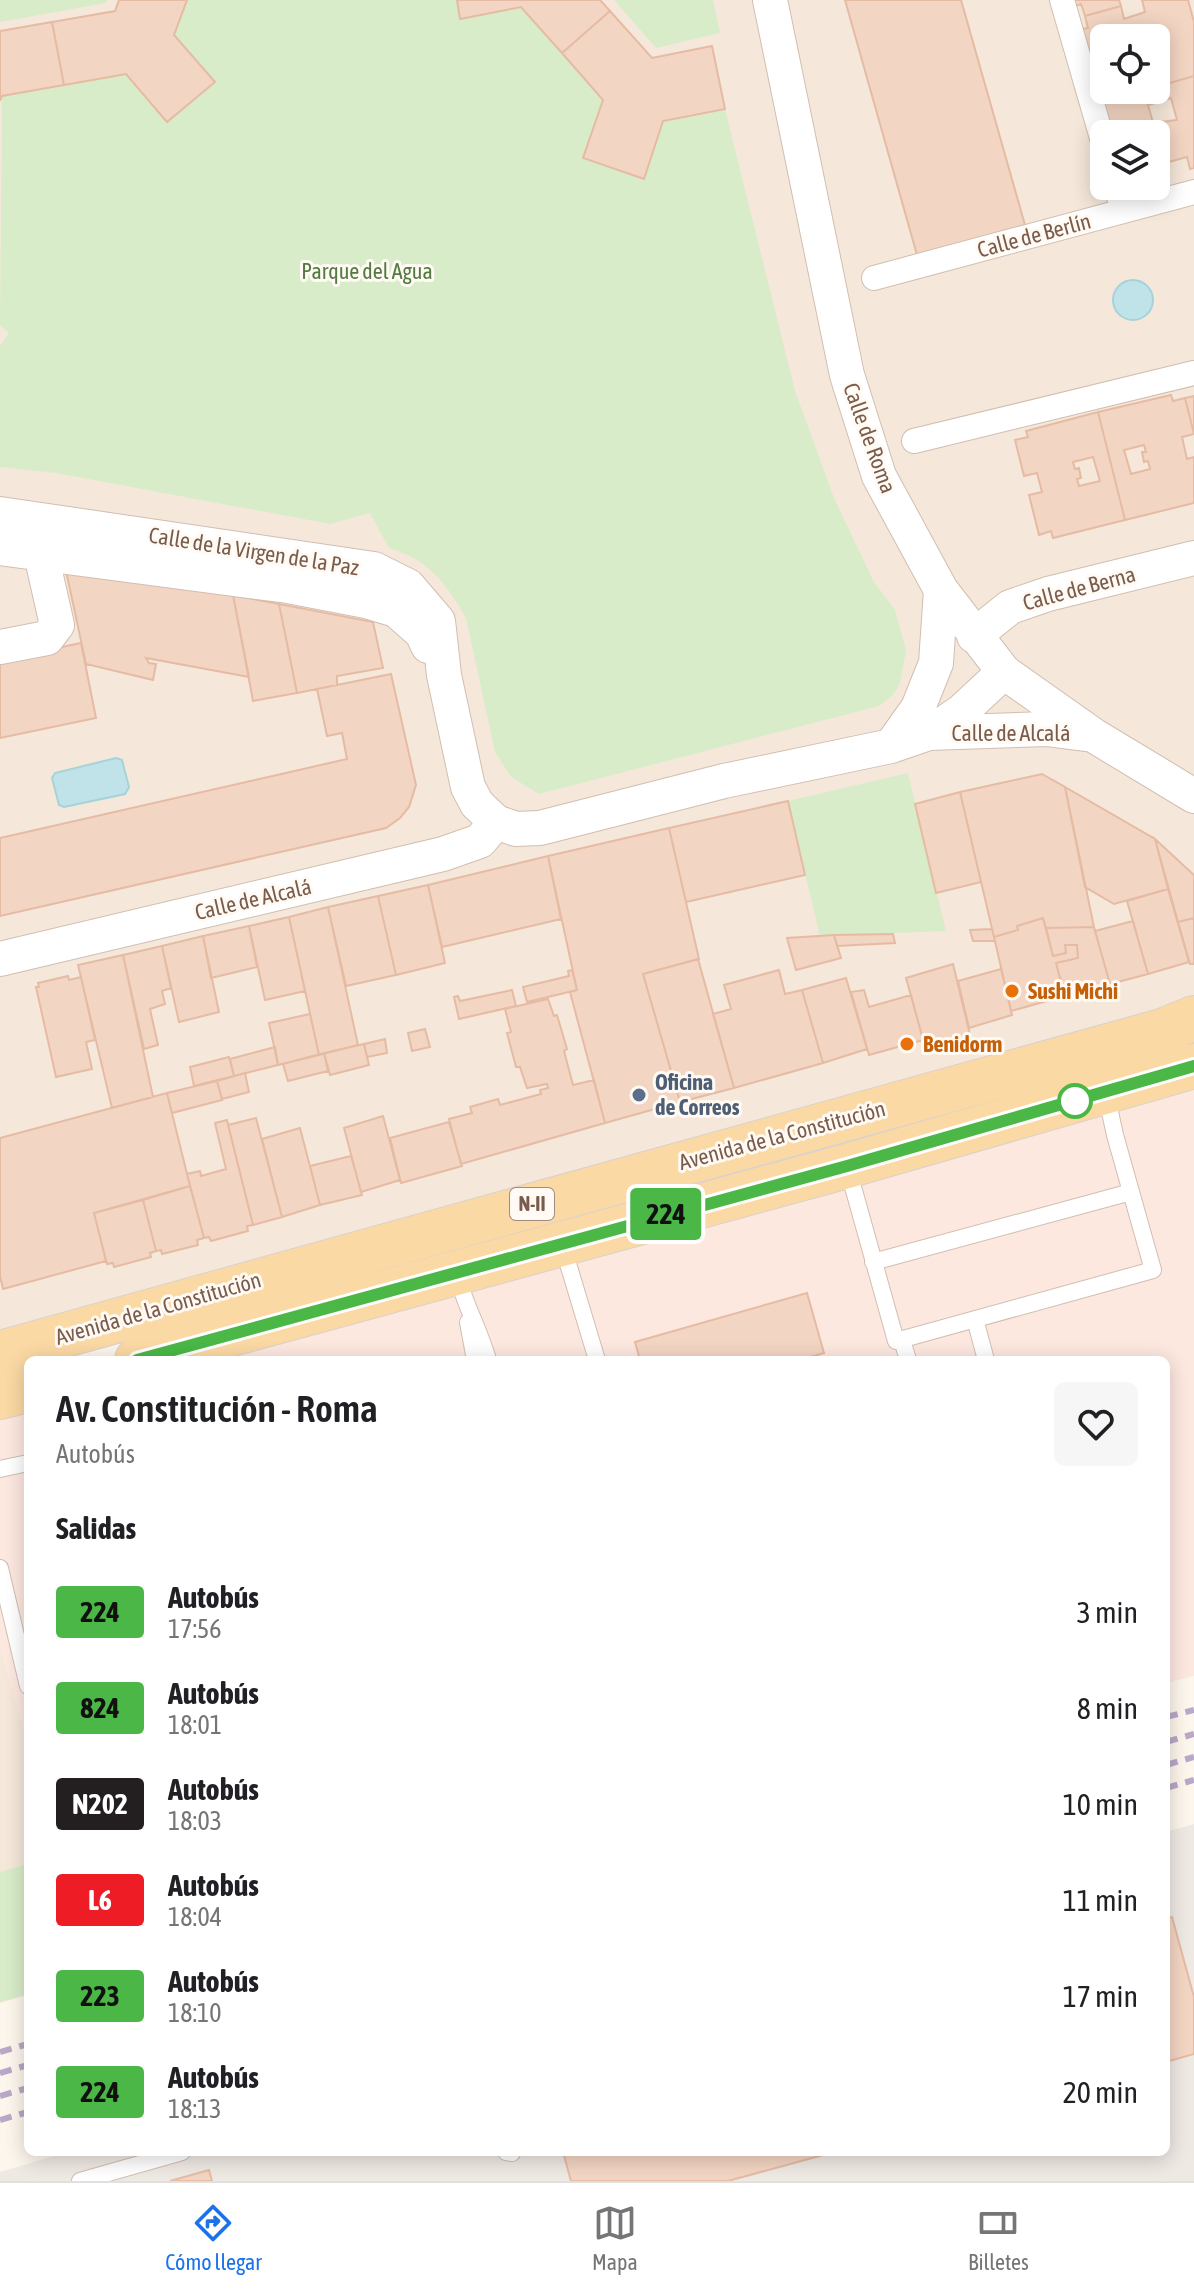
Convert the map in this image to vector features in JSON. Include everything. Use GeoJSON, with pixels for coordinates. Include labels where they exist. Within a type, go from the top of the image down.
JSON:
{"type":"FeatureCollection","features":[{"type":"Feature","properties":{"kind":"main road","name":"Avenida de la Constitución"},"geometry":{"type":"LineString","coordinates":[[0,1353],[1162,1031],[1194,1018]]}},
{"type":"Feature","properties":{"kind":"main road","name":"Avenida de la Constitución"},"geometry":{"type":"LineString","coordinates":[[155,1356],[461,1289],[562,1244],[1194,1066]]}},
{"type":"Feature","properties":{"kind":"main road"},"geometry":{"type":"LineString","coordinates":[[0,1397],[24,1391]]}},
{"type":"Feature","properties":{"kind":"street","name":"Calle de Roma"},"geometry":{"type":"LineString","coordinates":[[770,0],[847,375],[879,476],[941,590],[1004,672],[1093,735],[1194,796]]}},
{"type":"Feature","properties":{"kind":"street"},"geometry":{"type":"LineString","coordinates":[[1062,0],[1097,120]]}},
{"type":"Feature","properties":{"kind":"street","name":"Calle de Berlín"},"geometry":{"type":"LineString","coordinates":[[874,278],[1194,192]]}},
{"type":"Feature","properties":{"kind":"street"},"geometry":{"type":"LineString","coordinates":[[1120,200],[1123,211]]}},
{"type":"Feature","properties":{"kind":"street"},"geometry":{"type":"LineString","coordinates":[[914,441],[1194,373]]}},
{"type":"Feature","properties":{"kind":"street","name":"Calle de la Virgen de la Paz"},"geometry":{"type":"LineString","coordinates":[[0,514],[374,569],[408,586],[438,621],[444,675]]}},
{"type":"Feature","properties":{"kind":"street"},"geometry":{"type":"LineString","coordinates":[[0,647],[47,638],[57,625],[34,518]]}},
{"type":"Feature","properties":{"kind":"street","name":"Calle de la Virgen de la Paz"},"geometry":{"type":"LineString","coordinates":[[0,548],[288,586],[366,601],[396,610],[422,633],[444,675]]}},
{"type":"Feature","properties":{"kind":"street","name":"Calle de Berna"},"geometry":{"type":"LineString","coordinates":[[974,636],[1010,607],[1048,594],[1194,558]]}},
{"type":"Feature","properties":{"kind":"street"},"geometry":{"type":"LineString","coordinates":[[891,746],[918,708],[936,663],[941,590]]}},
{"type":"Feature","properties":{"kind":"street","name":"Calle de Alcalá"},"geometry":{"type":"LineString","coordinates":[[0,959],[443,854],[480,841],[496,822],[516,829],[540,828],[724,781],[891,746],[929,733],[962,711],[1004,672]]}},
{"type":"Feature","properties":{"kind":"street"},"geometry":{"type":"LineString","coordinates":[[444,675],[468,787],[477,804],[496,822]]}},
{"type":"Feature","properties":{"kind":"street","name":"Calle de Alcalá"},"geometry":{"type":"LineString","coordinates":[[929,733],[1046,729],[1093,735]]}},
{"type":"Feature","properties":{"kind":"lane"},"geometry":{"type":"LineString","coordinates":[[847,1166],[896,1341],[1153,1270],[1110,1112],[1110,1091]]}},
{"type":"Feature","properties":{"kind":"lane"},"geometry":{"type":"LineString","coordinates":[[873,1262],[1131,1192]]}},
{"type":"Feature","properties":{"kind":"lane"},"geometry":{"type":"LineString","coordinates":[[562,1244],[596,1356]]}},
{"type":"Feature","properties":{"kind":"lane"},"geometry":{"type":"LineString","coordinates":[[461,1289],[474,1356]]}},
{"type":"Feature","properties":{"kind":"lane"},"geometry":{"type":"LineString","coordinates":[[461,1289],[487,1356]]}},
{"type":"Feature","properties":{"kind":"lane"},"geometry":{"type":"LineString","coordinates":[[975,1319],[985,1356]]}},
{"type":"Feature","properties":{"kind":"lane"},"geometry":{"type":"LineString","coordinates":[[902,1340],[907,1356]]}},
{"type":"Feature","properties":{"kind":"lane"},"geometry":{"type":"LineString","coordinates":[[0,1469],[24,1464]]}},
{"type":"Feature","properties":{"kind":"lane"},"geometry":{"type":"LineString","coordinates":[[0,1568],[24,1669]]}},
{"type":"Feature","properties":{"kind":"lane"},"geometry":{"type":"LineString","coordinates":[[80,2181],[168,2156]]}},
{"type":"Feature","properties":{"kind":"shaded area"},"geometry":{"type":"Polygon","coordinates":[[[0,0],[1194,0],[1194,1018],[0,1353],[0,0]]]}},
{"type":"Feature","properties":{"kind":"shaded area"},"geometry":{"type":"Polygon","coordinates":[[[1194,1066],[1194,1676],[1170,1682],[1170,1356],[151,1356],[1194,1066]]]}},
{"type":"Feature","properties":{"kind":"shaded area"},"geometry":{"type":"Polygon","coordinates":[[[24,1391],[24,1727],[0,1646],[0,1397],[24,1391]]]}},
{"type":"Feature","properties":{"kind":"shaded area"},"geometry":{"type":"Polygon","coordinates":[[[0,1646],[24,1727],[24,1996],[0,2003],[0,1646]]]}},
{"type":"Feature","properties":{"kind":"shaded area"},"geometry":{"type":"Polygon","coordinates":[[[1194,1824],[1194,2181],[0,2181],[0,2172],[54,2156],[1170,2156],[1170,1831],[1194,1824]]]}},
{"type":"Feature","properties":{"kind":"green space"},"geometry":{"type":"Polygon","coordinates":[[[0,0],[107,0],[106,3],[0,22],[0,0]]]}},
{"type":"Feature","properties":{"kind":"green space","name":"Parque del Agua"},"geometry":{"type":"Polygon","coordinates":[[[187,0],[457,0],[461,19],[521,7],[603,100],[584,159],[644,179],[663,121],[725,109],[795,391],[834,498],[874,582],[895,610],[906,650],[900,683],[893,695],[879,706],[539,794],[511,777],[495,752],[466,618],[459,605],[426,566],[389,548],[370,513],[330,524],[56,473],[0,467],[0,346],[9,333],[0,325],[2,96],[126,74],[167,122],[215,82],[174,35],[187,0]]]}},
{"type":"Feature","properties":{"kind":"green space"},"geometry":{"type":"Polygon","coordinates":[[[614,0],[713,0],[720,33],[656,48],[614,0]]]}},
{"type":"Feature","properties":{"kind":"green space"},"geometry":{"type":"Polygon","coordinates":[[[908,773],[946,931],[820,936],[788,801],[908,773]]]}},
{"type":"Feature","properties":{"kind":"green space"},"geometry":{"type":"Polygon","coordinates":[[[24,1865],[24,1995],[0,2002],[0,1872],[24,1865]]]}},
{"type":"Feature","properties":{"kind":"water"},"geometry":{"type":"Polygon","coordinates":[[[1133,280],[1147,286],[1153,300],[1147,314],[1133,320],[1119,314],[1113,300],[1119,286],[1133,280]]]}},
{"type":"Feature","properties":{"kind":"water"},"geometry":{"type":"Polygon","coordinates":[[[116,758],[122,760],[129,787],[125,794],[64,807],[59,805],[52,778],[55,773],[116,758]]]}},
{"type":"Feature","properties":{"kind":"building"},"geometry":{"type":"Polygon","coordinates":[[[119,0],[187,0],[174,35],[215,82],[167,122],[126,74],[64,85],[52,22],[115,11],[119,0]]]}},
{"type":"Feature","properties":{"kind":"building"},"geometry":{"type":"Polygon","coordinates":[[[457,0],[600,0],[610,11],[562,53],[521,7],[460,19],[457,0]]]}},
{"type":"Feature","properties":{"kind":"building"},"geometry":{"type":"Polygon","coordinates":[[[845,0],[961,0],[1025,225],[917,255],[845,0]]]}},
{"type":"Feature","properties":{"kind":"building"},"geometry":{"type":"Polygon","coordinates":[[[1074,0],[1119,0],[1121,6],[1085,16],[1081,4],[1075,6],[1074,0]]]}},
{"type":"Feature","properties":{"kind":"building"},"geometry":{"type":"Polygon","coordinates":[[[1142,0],[1188,0],[1194,22],[1194,76],[1170,83],[1170,24],[1090,24],[1088,50],[1082,29],[1088,28],[1085,16],[1121,6],[1124,19],[1145,12],[1142,0]]]}},
{"type":"Feature","properties":{"kind":"building"},"geometry":{"type":"Polygon","coordinates":[[[610,11],[652,58],[712,46],[725,109],[663,121],[644,179],[583,158],[603,100],[562,53],[610,11]]]}},
{"type":"Feature","properties":{"kind":"building"},"geometry":{"type":"Polygon","coordinates":[[[52,22],[64,85],[2,96],[0,101],[0,31],[52,22]]]}},
{"type":"Feature","properties":{"kind":"building"},"geometry":{"type":"Polygon","coordinates":[[[1194,76],[1194,168],[1190,169],[1187,157],[1170,162],[1170,121],[1177,120],[1170,98],[1170,83],[1194,76]]]}},
{"type":"Feature","properties":{"kind":"building"},"geometry":{"type":"Polygon","coordinates":[[[1104,104],[1151,104],[1148,105],[1152,120],[1108,120],[1104,104]]]}},
{"type":"Feature","properties":{"kind":"building"},"geometry":{"type":"Polygon","coordinates":[[[1171,395],[1173,401],[1185,398],[1194,434],[1182,437],[1187,459],[1194,457],[1194,503],[1125,520],[1098,412],[1171,395]],[[1144,445],[1124,450],[1131,474],[1150,469],[1148,461],[1144,462],[1142,452],[1146,452],[1144,445]]]}},
{"type":"Feature","properties":{"kind":"building"},"geometry":{"type":"Polygon","coordinates":[[[1194,396],[1194,434],[1185,398],[1194,396]]]}},
{"type":"Feature","properties":{"kind":"building"},"geometry":{"type":"Polygon","coordinates":[[[1098,412],[1125,520],[1053,538],[1051,531],[1039,535],[1029,495],[1042,492],[1037,473],[1024,476],[1015,440],[1028,437],[1026,431],[1098,412]],[[1093,457],[1073,462],[1075,469],[1079,468],[1079,486],[1100,481],[1093,457]]]}},
{"type":"Feature","properties":{"kind":"building"},"geometry":{"type":"Polygon","coordinates":[[[66,571],[233,595],[249,677],[146,658],[149,663],[156,664],[153,680],[86,664],[66,571]]]}},
{"type":"Feature","properties":{"kind":"building"},"geometry":{"type":"Polygon","coordinates":[[[233,595],[279,604],[297,693],[253,701],[233,595]]]}},
{"type":"Feature","properties":{"kind":"building"},"geometry":{"type":"Polygon","coordinates":[[[279,604],[373,622],[383,668],[337,676],[337,685],[297,693],[279,604]]]}},
{"type":"Feature","properties":{"kind":"building"},"geometry":{"type":"Polygon","coordinates":[[[81,643],[96,718],[0,738],[0,660],[81,643]]]}},
{"type":"Feature","properties":{"kind":"building"},"geometry":{"type":"Polygon","coordinates":[[[391,674],[416,785],[409,807],[386,828],[0,916],[0,838],[347,759],[342,733],[327,736],[317,689],[391,674]]]}},
{"type":"Feature","properties":{"kind":"building"},"geometry":{"type":"Polygon","coordinates":[[[1042,774],[1065,787],[1094,927],[1046,928],[1043,918],[994,937],[960,792],[1042,774]]]}},
{"type":"Feature","properties":{"kind":"building"},"geometry":{"type":"Polygon","coordinates":[[[1065,787],[1155,839],[1168,889],[1114,904],[1085,887],[1065,787]]]}},
{"type":"Feature","properties":{"kind":"building"},"geometry":{"type":"Polygon","coordinates":[[[960,792],[981,882],[936,893],[915,804],[960,792]]]}},
{"type":"Feature","properties":{"kind":"building"},"geometry":{"type":"Polygon","coordinates":[[[788,801],[805,875],[686,902],[669,828],[788,801]]]}},
{"type":"Feature","properties":{"kind":"building"},"geometry":{"type":"Polygon","coordinates":[[[669,828],[699,959],[643,974],[680,1102],[605,1123],[570,992],[577,990],[548,856],[669,828]]]}},
{"type":"Feature","properties":{"kind":"building"},"geometry":{"type":"Polygon","coordinates":[[[1155,839],[1194,875],[1194,918],[1178,922],[1155,839]]]}},
{"type":"Feature","properties":{"kind":"building"},"geometry":{"type":"Polygon","coordinates":[[[548,856],[561,919],[442,947],[428,885],[548,856]]]}},
{"type":"Feature","properties":{"kind":"building"},"geometry":{"type":"Polygon","coordinates":[[[428,885],[445,963],[396,975],[378,896],[428,885]]]}},
{"type":"Feature","properties":{"kind":"building"},"geometry":{"type":"Polygon","coordinates":[[[1168,889],[1189,962],[1148,974],[1127,901],[1168,889]]]}},
{"type":"Feature","properties":{"kind":"building"},"geometry":{"type":"Polygon","coordinates":[[[378,896],[396,975],[346,986],[328,907],[378,896]]]}},
{"type":"Feature","properties":{"kind":"building"},"geometry":{"type":"Polygon","coordinates":[[[328,907],[358,1045],[319,1055],[289,917],[328,907]]]}},
{"type":"Feature","properties":{"kind":"building"},"geometry":{"type":"Polygon","coordinates":[[[289,917],[305,991],[265,1000],[249,926],[289,917]]]}},
{"type":"Feature","properties":{"kind":"building"},"geometry":{"type":"Polygon","coordinates":[[[1043,918],[1053,956],[1066,953],[1065,945],[1077,945],[1078,958],[1056,963],[1065,996],[1011,1011],[994,937],[1043,918]]]}},
{"type":"Feature","properties":{"kind":"building"},"geometry":{"type":"Polygon","coordinates":[[[1194,918],[1194,964],[1190,964],[1178,922],[1194,918]]]}},
{"type":"Feature","properties":{"kind":"building"},"geometry":{"type":"Polygon","coordinates":[[[1133,921],[1148,974],[1110,984],[1095,931],[1133,921]]]}},
{"type":"Feature","properties":{"kind":"building"},"geometry":{"type":"Polygon","coordinates":[[[249,926],[257,967],[211,978],[203,936],[249,926]]]}},
{"type":"Feature","properties":{"kind":"building"},"geometry":{"type":"Polygon","coordinates":[[[1094,927],[1111,988],[1066,1001],[1056,963],[1078,958],[1077,945],[1065,945],[1066,953],[1053,956],[1046,928],[1094,927]]]}},
{"type":"Feature","properties":{"kind":"building"},"geometry":{"type":"Polygon","coordinates":[[[992,929],[995,941],[973,941],[970,930],[992,929]]]}},
{"type":"Feature","properties":{"kind":"building"},"geometry":{"type":"Polygon","coordinates":[[[893,934],[895,943],[837,946],[834,935],[893,934]]]}},
{"type":"Feature","properties":{"kind":"building"},"geometry":{"type":"Polygon","coordinates":[[[834,935],[841,958],[796,970],[787,938],[834,935]]]}},
{"type":"Feature","properties":{"kind":"building"},"geometry":{"type":"Polygon","coordinates":[[[203,936],[219,1012],[179,1022],[162,946],[203,936]]]}},
{"type":"Feature","properties":{"kind":"building"},"geometry":{"type":"Polygon","coordinates":[[[162,946],[171,988],[162,991],[165,1004],[150,1009],[158,1045],[144,1049],[123,955],[162,946]]]}},
{"type":"Feature","properties":{"kind":"building"},"geometry":{"type":"Polygon","coordinates":[[[123,955],[153,1097],[112,1108],[78,965],[123,955]]]}},
{"type":"Feature","properties":{"kind":"building"},"geometry":{"type":"Polygon","coordinates":[[[698,959],[734,1088],[680,1102],[643,974],[698,959]]]}},
{"type":"Feature","properties":{"kind":"building"},"geometry":{"type":"Polygon","coordinates":[[[953,964],[971,1039],[926,1050],[906,978],[953,964]]]}},
{"type":"Feature","properties":{"kind":"building"},"geometry":{"type":"Polygon","coordinates":[[[1001,969],[1012,1015],[969,1028],[958,981],[1001,969]]]}},
{"type":"Feature","properties":{"kind":"building"},"geometry":{"type":"Polygon","coordinates":[[[572,970],[577,990],[527,1002],[523,987],[569,976],[568,971],[572,970]]]}},
{"type":"Feature","properties":{"kind":"building"},"geometry":{"type":"Polygon","coordinates":[[[779,970],[785,994],[802,990],[823,1063],[734,1088],[713,1014],[731,1009],[724,985],[779,970]]]}},
{"type":"Feature","properties":{"kind":"building"},"geometry":{"type":"Polygon","coordinates":[[[68,976],[69,980],[81,977],[95,1040],[86,1042],[92,1069],[56,1077],[36,987],[39,987],[38,983],[68,976]]]}},
{"type":"Feature","properties":{"kind":"building"},"geometry":{"type":"Polygon","coordinates":[[[846,978],[867,1049],[823,1063],[802,990],[846,978]]]}},
{"type":"Feature","properties":{"kind":"building"},"geometry":{"type":"Polygon","coordinates":[[[512,990],[516,1006],[459,1019],[454,997],[458,996],[460,1001],[512,990]]]}},
{"type":"Feature","properties":{"kind":"building"},"geometry":{"type":"Polygon","coordinates":[[[864,990],[869,1007],[911,995],[923,1040],[869,1055],[851,992],[864,990]]]}},
{"type":"Feature","properties":{"kind":"building"},"geometry":{"type":"Polygon","coordinates":[[[548,999],[554,1016],[557,1015],[567,1049],[564,1051],[573,1085],[594,1080],[605,1123],[461,1164],[449,1119],[472,1113],[470,1107],[498,1099],[500,1105],[541,1094],[540,1090],[548,1088],[547,1084],[527,1088],[520,1067],[516,1067],[507,1033],[511,1032],[505,1009],[548,999]]]}},
{"type":"Feature","properties":{"kind":"building"},"geometry":{"type":"Polygon","coordinates":[[[310,1014],[319,1055],[278,1065],[269,1023],[310,1014]]]}},
{"type":"Feature","properties":{"kind":"building"},"geometry":{"type":"Polygon","coordinates":[[[425,1029],[430,1047],[412,1051],[408,1033],[425,1029]]]}},
{"type":"Feature","properties":{"kind":"building"},"geometry":{"type":"Polygon","coordinates":[[[385,1039],[387,1053],[367,1057],[364,1044],[385,1039]]]}},
{"type":"Feature","properties":{"kind":"building"},"geometry":{"type":"Polygon","coordinates":[[[364,1044],[369,1065],[330,1075],[324,1053],[364,1044]]]}},
{"type":"Feature","properties":{"kind":"building"},"geometry":{"type":"Polygon","coordinates":[[[275,1047],[278,1065],[234,1076],[230,1059],[275,1047]]]}},
{"type":"Feature","properties":{"kind":"building"},"geometry":{"type":"Polygon","coordinates":[[[324,1053],[328,1071],[288,1081],[283,1064],[324,1053]]]}},
{"type":"Feature","properties":{"kind":"building"},"geometry":{"type":"Polygon","coordinates":[[[229,1057],[234,1076],[194,1086],[190,1067],[229,1057]]]}},
{"type":"Feature","properties":{"kind":"building"},"geometry":{"type":"Polygon","coordinates":[[[245,1073],[249,1092],[222,1099],[217,1081],[245,1073]]]}},
{"type":"Feature","properties":{"kind":"building"},"geometry":{"type":"Polygon","coordinates":[[[217,1081],[222,1100],[172,1113],[167,1093],[217,1081]]]}},
{"type":"Feature","properties":{"kind":"building"},"geometry":{"type":"Polygon","coordinates":[[[167,1093],[190,1186],[94,1213],[106,1261],[3,1289],[0,1276],[0,1138],[167,1093]]]}},
{"type":"Feature","properties":{"kind":"building"},"geometry":{"type":"Polygon","coordinates":[[[383,1116],[400,1180],[361,1192],[344,1128],[383,1116]]]}},
{"type":"Feature","properties":{"kind":"building"},"geometry":{"type":"Polygon","coordinates":[[[256,1118],[282,1217],[253,1225],[228,1125],[256,1118]]]}},
{"type":"Feature","properties":{"kind":"building"},"geometry":{"type":"Polygon","coordinates":[[[227,1120],[253,1225],[247,1226],[248,1231],[211,1241],[209,1237],[204,1238],[187,1174],[200,1171],[201,1176],[226,1169],[215,1123],[227,1120]]]}},
{"type":"Feature","properties":{"kind":"building"},"geometry":{"type":"Polygon","coordinates":[[[449,1122],[462,1166],[401,1183],[390,1138],[449,1122]]]}},
{"type":"Feature","properties":{"kind":"building"},"geometry":{"type":"Polygon","coordinates":[[[300,1128],[320,1205],[282,1217],[262,1139],[300,1128]]]}},
{"type":"Feature","properties":{"kind":"building"},"geometry":{"type":"Polygon","coordinates":[[[351,1156],[362,1195],[320,1205],[310,1166],[351,1156]]]}},
{"type":"Feature","properties":{"kind":"building"},"geometry":{"type":"Polygon","coordinates":[[[190,1186],[204,1238],[197,1240],[198,1245],[162,1254],[161,1250],[156,1251],[143,1200],[190,1186]]]}},
{"type":"Feature","properties":{"kind":"building"},"geometry":{"type":"Polygon","coordinates":[[[143,1200],[156,1251],[150,1253],[151,1257],[114,1267],[113,1263],[107,1264],[94,1213],[143,1200]]]}},
{"type":"Feature","properties":{"kind":"building"},"geometry":{"type":"Polygon","coordinates":[[[807,1293],[824,1353],[814,1356],[639,1356],[635,1342],[807,1293]]]}},
{"type":"Feature","properties":{"kind":"building"},"geometry":{"type":"Polygon","coordinates":[[[1170,1918],[1194,1997],[1194,2054],[1170,2061],[1170,1918]]]}},
{"type":"Feature","properties":{"kind":"building"},"geometry":{"type":"Polygon","coordinates":[[[564,2156],[819,2156],[728,2181],[571,2181],[564,2156]]]}},
{"type":"Feature","properties":{"kind":"building"},"geometry":{"type":"Polygon","coordinates":[[[209,2170],[212,2181],[170,2181],[209,2170]]]}},
{"type":"Feature","properties":{"kind":"railway"},"geometry":{"type":"LineString","coordinates":[[1170,1716],[1194,1710]]}},
{"type":"Feature","properties":{"kind":"railway"},"geometry":{"type":"LineString","coordinates":[[1170,1741],[1194,1734]]}},
{"type":"Feature","properties":{"kind":"railway"},"geometry":{"type":"LineString","coordinates":[[1170,1764],[1194,1757]]}},
{"type":"Feature","properties":{"kind":"railway"},"geometry":{"type":"LineString","coordinates":[[1170,1787],[1194,1780]]}},
{"type":"Feature","properties":{"kind":"railway"},"geometry":{"type":"LineString","coordinates":[[0,2052],[24,2045]]}},
{"type":"Feature","properties":{"kind":"railway"},"geometry":{"type":"LineString","coordinates":[[0,2073],[24,2066]]}},
{"type":"Feature","properties":{"kind":"railway"},"geometry":{"type":"LineString","coordinates":[[0,2096],[24,2089]]}},
{"type":"Feature","properties":{"kind":"railway"},"geometry":{"type":"LineString","coordinates":[[0,2120],[24,2113]]}},
{"type":"Feature","properties":{"kind":"bus line","name":"224"},"geometry":{"type":"LineString","coordinates":[[152,1356],[847,1166],[1194,1066]]}},
{"type":"Feature","properties":{"kind":"place","name":"Sushi Michi"},"geometry":{"type":"Point","coordinates":[1012,991]}},
{"type":"Feature","properties":{"kind":"place","name":"Benidorm"},"geometry":{"type":"Point","coordinates":[907,1044]}},
{"type":"Feature","properties":{"kind":"place","name":"Oficina de Correos"},"geometry":{"type":"Point","coordinates":[639,1095]}}]}
